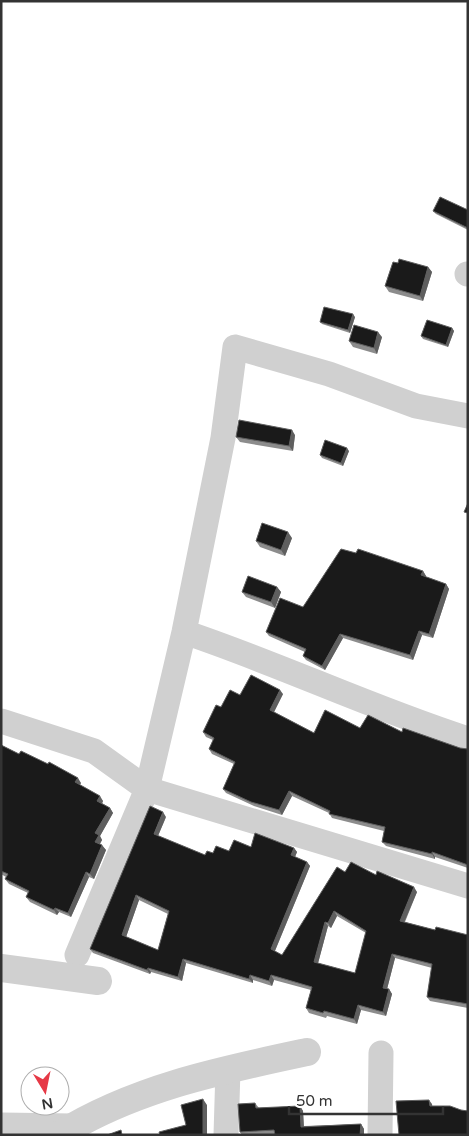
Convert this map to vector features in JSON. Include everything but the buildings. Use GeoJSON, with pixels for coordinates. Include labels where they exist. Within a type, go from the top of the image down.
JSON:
{"type":"FeatureCollection","features":[{"type":"Feature","properties":{"kind":"street"},"geometry":{"type":"LineString","coordinates":[[77,955],[147,789],[184,632],[223,438],[235,347],[329,374],[416,406],[468,416]]}},
{"type":"Feature","properties":{"kind":"street"},"geometry":{"type":"LineString","coordinates":[[184,632],[231,648],[379,709],[468,739]]}},
{"type":"Feature","properties":{"kind":"street"},"geometry":{"type":"LineString","coordinates":[[1,721],[94,751],[147,789],[468,886]]}},
{"type":"Feature","properties":{"kind":"street"},"geometry":{"type":"LineString","coordinates":[[1,968],[98,981]]}},
{"type":"Feature","properties":{"kind":"street"},"geometry":{"type":"LineString","coordinates":[[1,1126],[68,1132],[126,1100],[228,1069],[307,1052]]}},
{"type":"Feature","properties":{"kind":"street"},"geometry":{"type":"LineString","coordinates":[[380,1135],[382,1052]]}},
{"type":"Feature","properties":{"kind":"street"},"geometry":{"type":"LineString","coordinates":[[226,1135],[228,1069]]}}]}
